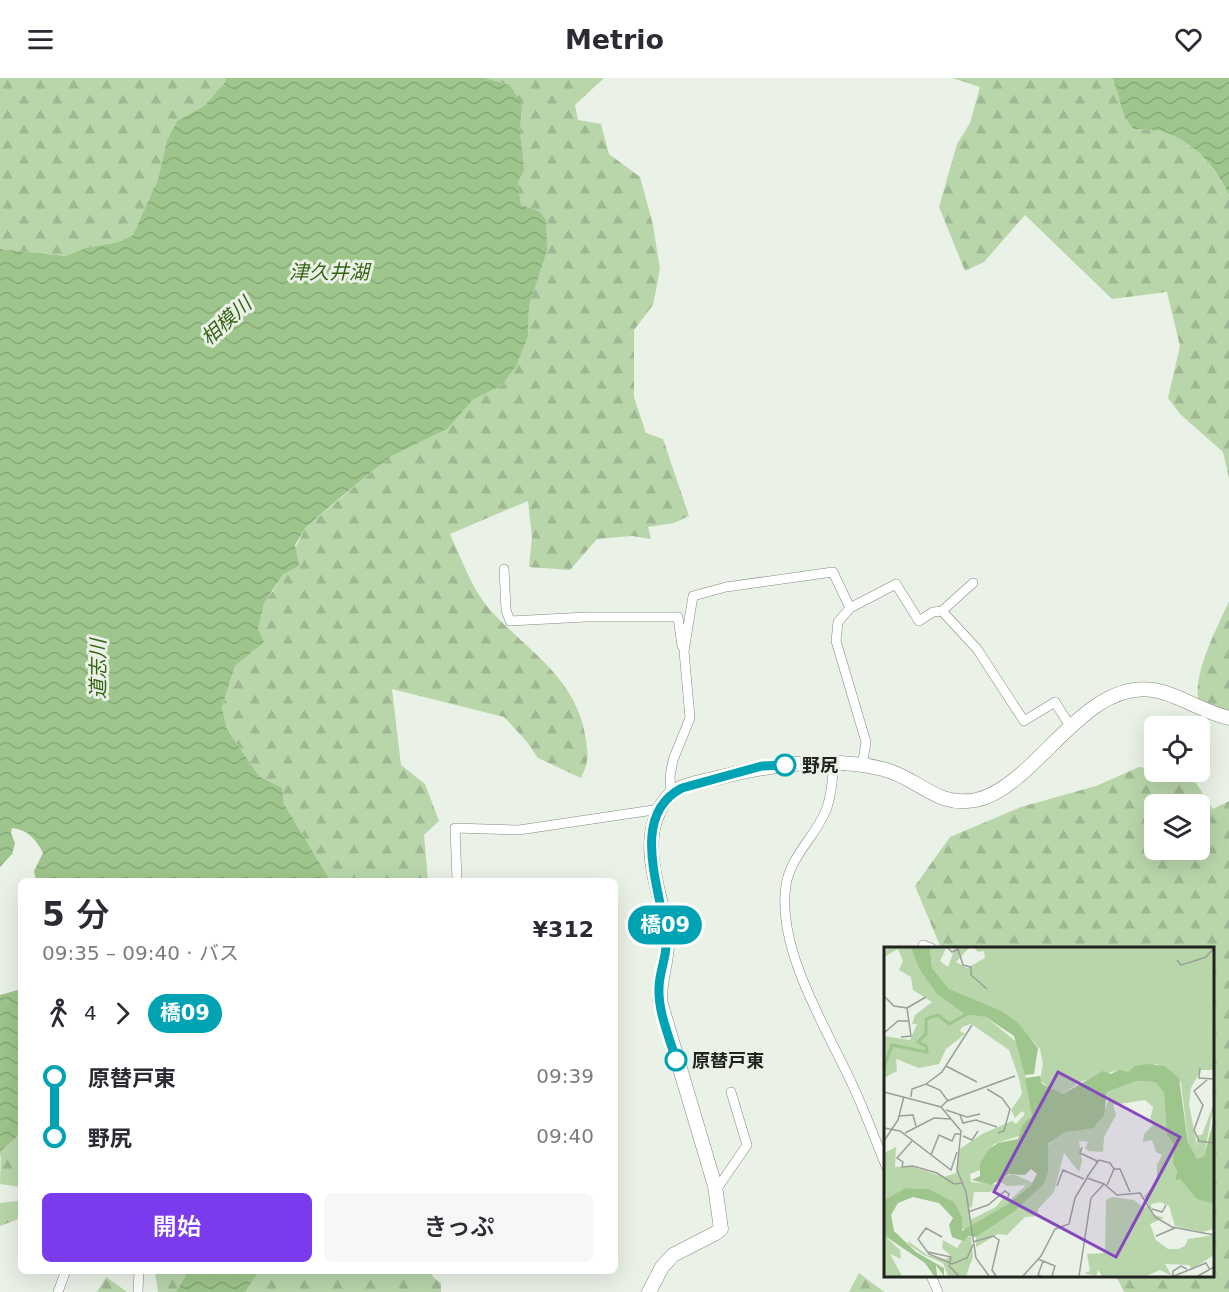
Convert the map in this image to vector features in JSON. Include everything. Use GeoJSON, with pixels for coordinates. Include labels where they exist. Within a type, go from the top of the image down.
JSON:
{"type":"FeatureCollection","features":[{"type":"Feature","properties":{"kind":"street"},"geometry":{"type":"LineString","coordinates":[[504,569],[506,610],[510,621],[586,617],[678,617],[680,640],[684,651]]}},
{"type":"Feature","properties":{"kind":"street"},"geometry":{"type":"LineString","coordinates":[[671,794],[670,776],[673,760],[690,718],[684,651],[693,596],[726,587],[833,572],[850,608]]}},
{"type":"Feature","properties":{"kind":"street"},"geometry":{"type":"LineString","coordinates":[[862,766],[866,742],[836,641],[838,622],[850,608],[896,584],[919,621],[933,612],[942,611],[973,583]]}},
{"type":"Feature","properties":{"kind":"street"},"geometry":{"type":"LineString","coordinates":[[942,611],[977,649],[1024,721],[1055,702],[1070,726]]}},
{"type":"Feature","properties":{"kind":"street"},"geometry":{"type":"LineString","coordinates":[[649,1292],[662,1267],[673,1255],[711,1237],[720,1229],[716,1190],[660,1001],[659,987],[667,946],[651,843],[660,809],[671,794],[699,782],[762,766],[834,765],[862,766],[901,775],[950,801],[976,800],[993,794],[1010,784],[1070,726],[1102,703],[1136,690],[1165,693],[1207,713],[1229,718]]}},
{"type":"Feature","properties":{"kind":"street"},"geometry":{"type":"LineString","coordinates":[[834,765],[831,795],[826,812],[796,858],[787,882],[784,907],[788,932],[802,976],[854,1088],[884,1163]]}},
{"type":"Feature","properties":{"kind":"street"},"geometry":{"type":"LineString","coordinates":[[457,878],[455,828],[519,830],[660,809]]}},
{"type":"Feature","properties":{"kind":"street"},"geometry":{"type":"LineString","coordinates":[[716,1190],[747,1145],[731,1092]]}},
{"type":"Feature","properties":{"kind":"street"},"geometry":{"type":"LineString","coordinates":[[58,1292],[65,1274]]}},
{"type":"Feature","properties":{"kind":"street"},"geometry":{"type":"LineString","coordinates":[[138,1292],[139,1274]]}},
{"type":"Feature","properties":{"kind":"street"},"geometry":{"type":"LineString","coordinates":[[933,1277],[938,1292]]}},
{"type":"Feature","properties":{"kind":"green space"},"geometry":{"type":"Polygon","coordinates":[[[0,78],[225,78],[226,81],[205,105],[177,121],[167,140],[158,179],[133,235],[118,242],[85,248],[66,256],[0,249],[0,78]]]}},
{"type":"Feature","properties":{"kind":"green space"},"geometry":{"type":"Polygon","coordinates":[[[484,78],[604,78],[575,105],[578,120],[601,124],[609,154],[640,177],[653,225],[660,269],[653,305],[634,330],[634,397],[646,433],[663,439],[689,516],[674,523],[648,527],[651,539],[632,536],[597,539],[570,570],[529,567],[532,537],[528,501],[450,534],[468,574],[485,603],[548,666],[571,697],[580,714],[585,734],[586,766],[581,778],[538,758],[504,717],[392,689],[401,765],[425,784],[439,821],[424,835],[428,878],[329,878],[284,804],[282,788],[259,776],[227,729],[222,707],[235,666],[263,642],[258,631],[264,602],[273,591],[306,527],[390,457],[447,429],[473,400],[502,385],[528,336],[529,306],[547,251],[539,211],[521,205],[518,182],[523,170],[520,130],[522,106],[484,78]]]}},
{"type":"Feature","properties":{"kind":"green space"},"geometry":{"type":"Polygon","coordinates":[[[952,78],[1112,78],[1134,129],[1159,131],[1177,138],[1204,158],[1218,176],[1229,195],[1229,478],[1223,452],[1180,414],[1168,398],[1180,346],[1167,292],[1112,299],[1025,215],[984,262],[965,271],[939,207],[957,144],[970,123],[980,87],[952,78]]]}},
{"type":"Feature","properties":{"kind":"green space"},"geometry":{"type":"Polygon","coordinates":[[[1229,601],[1229,725],[1207,716],[1200,706],[1199,677],[1210,643],[1229,601]]]}},
{"type":"Feature","properties":{"kind":"green space"},"geometry":{"type":"Polygon","coordinates":[[[1139,767],[1144,768],[1144,782],[1193,782],[1203,794],[1144,794],[1144,860],[1210,860],[1210,804],[1213,809],[1229,801],[1229,1292],[1124,1292],[1116,1277],[1214,1277],[1214,947],[941,947],[915,886],[950,837],[1021,807],[1096,786],[1139,767]]]}},
{"type":"Feature","properties":{"kind":"green space"},"geometry":{"type":"Polygon","coordinates":[[[18,1136],[18,1187],[0,1184],[1,1151],[18,1136]]]}},
{"type":"Feature","properties":{"kind":"green space"},"geometry":{"type":"Polygon","coordinates":[[[18,1201],[18,1219],[0,1226],[0,1203],[18,1201]]]}},
{"type":"Feature","properties":{"kind":"green space"},"geometry":{"type":"Polygon","coordinates":[[[859,1273],[884,1292],[849,1292],[859,1273]]]}},
{"type":"Feature","properties":{"kind":"green space"},"geometry":{"type":"Polygon","coordinates":[[[155,1274],[186,1274],[176,1292],[158,1292],[155,1274]]]}},
{"type":"Feature","properties":{"kind":"green space"},"geometry":{"type":"Polygon","coordinates":[[[256,1274],[432,1274],[441,1283],[441,1292],[245,1292],[256,1274]]]}},
{"type":"Feature","properties":{"kind":"green space"},"geometry":{"type":"Polygon","coordinates":[[[106,1277],[127,1292],[97,1292],[106,1277]]]}},
{"type":"Feature","properties":{"kind":"water","name":"津久井湖"},"geometry":{"type":"Polygon","coordinates":[[[225,78],[484,78],[510,85],[522,106],[520,130],[524,170],[518,182],[521,205],[539,211],[546,220],[547,251],[529,306],[528,336],[516,366],[502,385],[473,400],[447,429],[390,457],[306,527],[295,545],[299,566],[283,574],[264,603],[258,630],[264,642],[235,666],[222,707],[227,729],[259,776],[282,788],[284,804],[329,878],[36,878],[34,871],[43,853],[34,839],[23,831],[12,828],[11,833],[15,843],[12,854],[0,867],[0,249],[66,256],[85,248],[118,242],[133,235],[158,179],[167,140],[177,121],[205,105],[226,81],[225,78]]]}},
{"type":"Feature","properties":{"kind":"water"},"geometry":{"type":"Polygon","coordinates":[[[1112,78],[1229,78],[1229,195],[1212,167],[1187,144],[1163,132],[1134,129],[1123,111],[1112,78]]]}},
{"type":"Feature","properties":{"kind":"water"},"geometry":{"type":"Polygon","coordinates":[[[18,990],[18,1136],[1,1151],[0,1157],[0,995],[18,990]]]}},
{"type":"Feature","properties":{"kind":"water"},"geometry":{"type":"Polygon","coordinates":[[[186,1274],[257,1274],[245,1292],[176,1292],[186,1274]]]}},
{"type":"Feature","properties":{"kind":"bus line","name":"橋09"},"geometry":{"type":"LineString","coordinates":[[676,1060],[662,1016],[660,1001],[659,987],[667,946],[651,843],[655,819],[671,794],[682,788],[762,766],[785,765]]}},
{"type":"Feature","properties":{"kind":"place","name":"野尻"},"geometry":{"type":"Point","coordinates":[785,765]}},
{"type":"Feature","properties":{"kind":"place","name":"原替戸東"},"geometry":{"type":"Point","coordinates":[676,1060]}},
{"type":"Feature","properties":{"kind":"water label","name":"相模川"},"geometry":{"type":"Point","coordinates":[226,321]}},
{"type":"Feature","properties":{"kind":"water label","name":"道志川"},"geometry":{"type":"Point","coordinates":[98,669]}}]}
